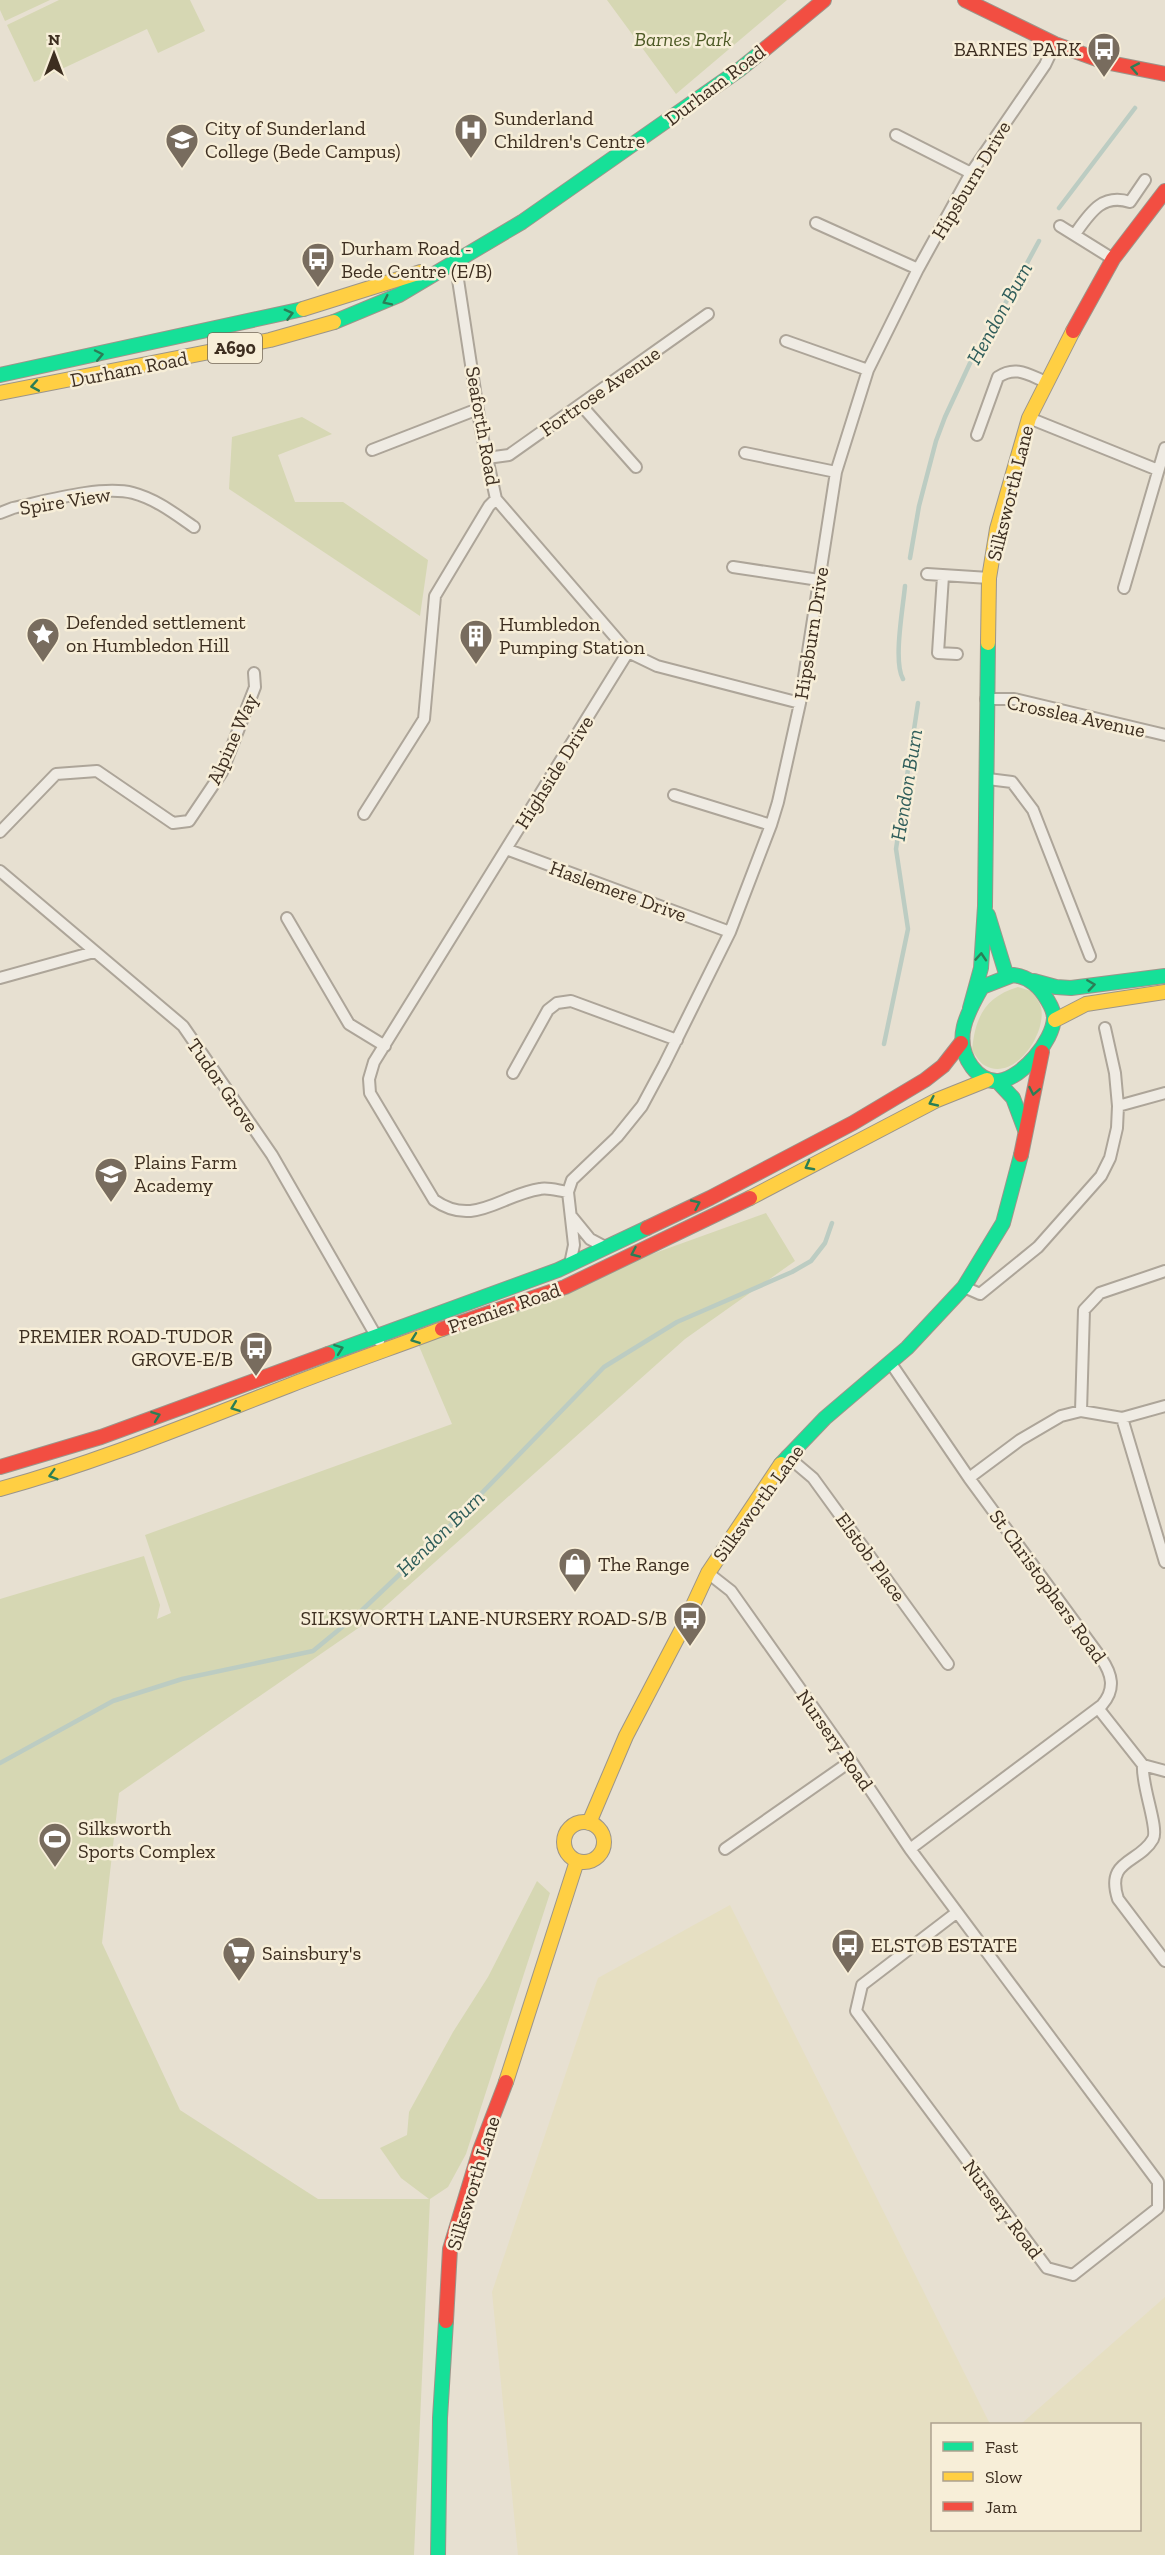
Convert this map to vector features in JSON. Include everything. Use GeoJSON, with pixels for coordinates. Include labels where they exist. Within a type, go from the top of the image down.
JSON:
{"type":"FeatureCollection","features":[{"type":"Feature","properties":{"kind":"main road"},"geometry":{"type":"LineString","coordinates":[[965,0],[1055,44],[1105,62],[1165,74]]}},
{"type":"Feature","properties":{"kind":"main road"},"geometry":{"type":"LineString","coordinates":[[981,0],[1001,16]]}},
{"type":"Feature","properties":{"kind":"main road","name":"Durham Road"},"geometry":{"type":"LineString","coordinates":[[0,393],[210,354],[326,325],[399,295],[522,222],[739,70],[824,1]]}},
{"type":"Feature","properties":{"kind":"main road","name":"Silksworth Lane"},"geometry":{"type":"LineString","coordinates":[[970,1008],[981,968],[985,906],[989,578],[998,529],[1029,418],[1046,382],[1113,259],[1165,191]]}},
{"type":"Feature","properties":{"kind":"main road","name":"Durham Road"},"geometry":{"type":"LineString","coordinates":[[0,375],[285,315],[341,299],[455,260]]}},
{"type":"Feature","properties":{"kind":"main road","name":"Silksworth Lane"},"geometry":{"type":"LineString","coordinates":[[985,906],[1007,977]]}},
{"type":"Feature","properties":{"kind":"main road"},"geometry":{"type":"LineString","coordinates":[[1007,977],[1022,976],[1056,987],[1071,988],[1165,976]]}},
{"type":"Feature","properties":{"kind":"main road","name":"Premier Road"},"geometry":{"type":"LineString","coordinates":[[0,1467],[101,1437],[570,1264],[710,1198],[853,1123],[925,1080],[943,1066],[961,1043],[963,1024],[982,987],[1007,977]]}},
{"type":"Feature","properties":{"kind":"main road"},"geometry":{"type":"LineString","coordinates":[[1034,981],[1050,1003],[1055,1020],[1086,1004],[1165,992]]}},
{"type":"Feature","properties":{"kind":"main road","name":"Premier Road"},"geometry":{"type":"LineString","coordinates":[[0,1489],[56,1474],[132,1448],[290,1385],[565,1287],[717,1215],[937,1100],[1018,1075],[1041,1052],[1055,1020]]}},
{"type":"Feature","properties":{"kind":"main road"},"geometry":{"type":"LineString","coordinates":[[961,1043],[966,1059],[974,1070],[993,1081],[1013,1098],[1025,1130]]}},
{"type":"Feature","properties":{"kind":"main road","name":"Silksworth Lane"},"geometry":{"type":"LineString","coordinates":[[590,1823],[626,1736],[682,1629],[708,1573],[787,1456],[825,1418],[907,1348],[964,1287],[1003,1223],[1016,1178],[1041,1052]]}},
{"type":"Feature","properties":{"kind":"main road"},"geometry":{"type":"LineString","coordinates":[[584,1822],[590,1823],[600,1830],[603,1836],[603,1848],[600,1854],[590,1861],[577,1861],[565,1848],[566,1836],[572,1826],[584,1822]]}},
{"type":"Feature","properties":{"kind":"main road","name":"Silksworth Lane"},"geometry":{"type":"LineString","coordinates":[[438,2555],[440,2418],[450,2248],[480,2150],[506,2083],[577,1861]]}},
{"type":"Feature","properties":{"kind":"street","name":"Hipsburn Drive"},"geometry":{"type":"LineString","coordinates":[[568,1192],[573,1180],[617,1137],[642,1106],[730,932],[778,802],[800,703],[836,472],[868,370],[918,269],[971,173],[1045,64],[1055,44]]}},
{"type":"Feature","properties":{"kind":"street"},"geometry":{"type":"LineString","coordinates":[[896,135],[971,173]]}},
{"type":"Feature","properties":{"kind":"street"},"geometry":{"type":"LineString","coordinates":[[1075,234],[1094,208],[1106,200],[1119,198],[1130,202],[1145,180]]}},
{"type":"Feature","properties":{"kind":"street"},"geometry":{"type":"LineString","coordinates":[[816,223],[918,269]]}},
{"type":"Feature","properties":{"kind":"street"},"geometry":{"type":"LineString","coordinates":[[1060,226],[1113,259]]}},
{"type":"Feature","properties":{"kind":"street","name":"Seaforth Road"},"geometry":{"type":"LineString","coordinates":[[455,260],[478,409],[496,500],[628,652]]}},
{"type":"Feature","properties":{"kind":"street","name":"Fortrose Avenue"},"geometry":{"type":"LineString","coordinates":[[487,458],[509,455],[708,314]]}},
{"type":"Feature","properties":{"kind":"street"},"geometry":{"type":"LineString","coordinates":[[786,341],[868,370]]}},
{"type":"Feature","properties":{"kind":"street"},"geometry":{"type":"LineString","coordinates":[[977,435],[998,377],[1016,370],[1046,382]]}},
{"type":"Feature","properties":{"kind":"street"},"geometry":{"type":"LineString","coordinates":[[581,405],[636,467]]}},
{"type":"Feature","properties":{"kind":"street"},"geometry":{"type":"LineString","coordinates":[[372,450],[478,409]]}},
{"type":"Feature","properties":{"kind":"street"},"geometry":{"type":"LineString","coordinates":[[1029,418],[1158,470]]}},
{"type":"Feature","properties":{"kind":"street"},"geometry":{"type":"LineString","coordinates":[[1124,588],[1165,448]]}},
{"type":"Feature","properties":{"kind":"street"},"geometry":{"type":"LineString","coordinates":[[745,453],[836,472]]}},
{"type":"Feature","properties":{"kind":"street","name":"Spire View"},"geometry":{"type":"LineString","coordinates":[[0,513],[13,508],[96,492],[132,492],[159,504],[194,527]]}},
{"type":"Feature","properties":{"kind":"street"},"geometry":{"type":"LineString","coordinates":[[364,814],[424,719],[435,596],[489,506],[496,500]]}},
{"type":"Feature","properties":{"kind":"street"},"geometry":{"type":"LineString","coordinates":[[733,567],[819,580]]}},
{"type":"Feature","properties":{"kind":"street"},"geometry":{"type":"LineString","coordinates":[[927,574],[989,578]]}},
{"type":"Feature","properties":{"kind":"street"},"geometry":{"type":"LineString","coordinates":[[943,576],[938,653],[957,654]]}},
{"type":"Feature","properties":{"kind":"street"},"geometry":{"type":"LineString","coordinates":[[628,652],[657,666],[800,703]]}},
{"type":"Feature","properties":{"kind":"street","name":"Highside Drive"},"geometry":{"type":"LineString","coordinates":[[568,1192],[541,1188],[466,1213],[447,1209],[434,1200],[370,1093],[369,1079],[374,1062],[628,652]]}},
{"type":"Feature","properties":{"kind":"street","name":"Alpine Way"},"geometry":{"type":"LineString","coordinates":[[0,832],[56,774],[96,771],[173,823],[189,821],[222,772],[255,687],[254,673]]}},
{"type":"Feature","properties":{"kind":"street","name":"Crosslea Avenue"},"geometry":{"type":"LineString","coordinates":[[986,699],[1014,699],[1165,735]]}},
{"type":"Feature","properties":{"kind":"street"},"geometry":{"type":"LineString","coordinates":[[988,779],[1012,782],[1033,810],[1090,956]]}},
{"type":"Feature","properties":{"kind":"street"},"geometry":{"type":"LineString","coordinates":[[674,795],[771,825]]}},
{"type":"Feature","properties":{"kind":"street","name":"Haslemere Drive"},"geometry":{"type":"LineString","coordinates":[[506,849],[730,932]]}},
{"type":"Feature","properties":{"kind":"street","name":"Tudor Grove"},"geometry":{"type":"LineString","coordinates":[[0,871],[183,1026],[272,1155],[377,1334],[383,1351]]}},
{"type":"Feature","properties":{"kind":"street"},"geometry":{"type":"LineString","coordinates":[[287,918],[349,1024],[385,1046]]}},
{"type":"Feature","properties":{"kind":"street"},"geometry":{"type":"LineString","coordinates":[[0,978],[94,951]]}},
{"type":"Feature","properties":{"kind":"street"},"geometry":{"type":"LineString","coordinates":[[513,1073],[548,1010],[571,1000],[677,1040]]}},
{"type":"Feature","properties":{"kind":"street"},"geometry":{"type":"LineString","coordinates":[[964,1287],[980,1294],[1038,1247],[1101,1176],[1110,1158],[1117,1128],[1118,1106],[1115,1073],[1105,1028]]}},
{"type":"Feature","properties":{"kind":"street"},"geometry":{"type":"LineString","coordinates":[[1118,1106],[1165,1093]]}},
{"type":"Feature","properties":{"kind":"street"},"geometry":{"type":"LineString","coordinates":[[568,1192],[574,1245],[570,1264]]}},
{"type":"Feature","properties":{"kind":"street"},"geometry":{"type":"LineString","coordinates":[[572,1217],[590,1239],[605,1247]]}},
{"type":"Feature","properties":{"kind":"street"},"geometry":{"type":"LineString","coordinates":[[1081,1411],[1084,1311],[1100,1293],[1165,1271]]}},
{"type":"Feature","properties":{"kind":"street","name":"St Christophers Road"},"geometry":{"type":"LineString","coordinates":[[890,1362],[969,1478],[1106,1666],[1111,1687],[1107,1700],[1098,1708],[910,1849]]}},
{"type":"Feature","properties":{"kind":"street"},"geometry":{"type":"LineString","coordinates":[[969,1478],[1020,1440],[1060,1416],[1081,1411],[1122,1418],[1165,1406]]}},
{"type":"Feature","properties":{"kind":"street"},"geometry":{"type":"LineString","coordinates":[[1122,1418],[1165,1562]]}},
{"type":"Feature","properties":{"kind":"street","name":"Elstob Place"},"geometry":{"type":"LineString","coordinates":[[787,1456],[813,1478],[948,1664]]}},
{"type":"Feature","properties":{"kind":"street","name":"Nursery Road"},"geometry":{"type":"LineString","coordinates":[[708,1573],[731,1591],[910,1849],[1158,2182],[1158,2208],[1073,2275],[1047,2268],[856,2011],[862,1985],[956,1912]]}},
{"type":"Feature","properties":{"kind":"street"},"geometry":{"type":"LineString","coordinates":[[1098,1708],[1143,1765],[1143,1784],[1154,1827],[1154,1838],[1147,1847],[1122,1865],[1116,1875],[1114,1888],[1118,1899],[1165,1961]]}},
{"type":"Feature","properties":{"kind":"street"},"geometry":{"type":"LineString","coordinates":[[726,1849],[851,1761]]}},
{"type":"Feature","properties":{"kind":"street"},"geometry":{"type":"LineString","coordinates":[[1143,1765],[1165,1770]]}},
{"type":"Feature","properties":{"kind":"shaded area"},"geometry":{"type":"Polygon","coordinates":[[[730,1905],[989,2423],[931,2423],[931,2531],[1141,2531],[1141,2423],[1022,2423],[1165,2297],[1165,2555],[518,2555],[492,2292],[598,1978],[730,1905]]]}},
{"type":"Feature","properties":{"kind":"green space"},"geometry":{"type":"Polygon","coordinates":[[[0,0],[50,0],[5,21],[0,10],[0,0]]]}},
{"type":"Feature","properties":{"kind":"green space"},"geometry":{"type":"Polygon","coordinates":[[[59,0],[190,0],[205,31],[158,53],[147,29],[34,82],[7,25],[59,0]]]}},
{"type":"Feature","properties":{"kind":"green space","name":"Barnes Park"},"geometry":{"type":"Polygon","coordinates":[[[607,0],[787,0],[676,94],[607,0]]]}},
{"type":"Feature","properties":{"kind":"green space"},"geometry":{"type":"Polygon","coordinates":[[[302,417],[332,434],[278,455],[295,502],[343,502],[428,560],[420,616],[229,489],[232,437],[302,417]]]}},
{"type":"Feature","properties":{"kind":"green space"},"geometry":{"type":"Polygon","coordinates":[[[1018,987],[1031,991],[1041,1007],[1042,1018],[1039,1030],[1034,1042],[1017,1062],[995,1069],[984,1065],[972,1051],[976,1028],[984,1010],[997,996],[1018,987]]]}},
{"type":"Feature","properties":{"kind":"green space","name":"Silksworth Sports Complex"},"geometry":{"type":"Polygon","coordinates":[[[766,1213],[795,1261],[685,1339],[370,1620],[119,1793],[102,1943],[180,2110],[318,2199],[429,2199],[401,2178],[380,2148],[407,2135],[409,2112],[453,2032],[488,1977],[537,1881],[550,1893],[466,2154],[448,2187],[430,2199],[414,2555],[0,2555],[0,1599],[144,1556],[160,1605],[157,1619],[171,1613],[145,1535],[452,1424],[416,1339],[766,1213]]]}},
{"type":"Feature","properties":{"kind":"waterway","name":"Hendon Burn"},"geometry":{"type":"LineString","coordinates":[[1059,208],[1135,108]]}},
{"type":"Feature","properties":{"kind":"waterway","name":"Hendon Burn"},"geometry":{"type":"LineString","coordinates":[[910,558],[919,506],[936,441],[945,417],[971,361],[987,337],[1039,241]]}},
{"type":"Feature","properties":{"kind":"waterway","name":"Hendon Burn"},"geometry":{"type":"LineString","coordinates":[[903,679],[900,671],[899,648],[905,586]]}},
{"type":"Feature","properties":{"kind":"waterway","name":"Hendon Burn"},"geometry":{"type":"LineString","coordinates":[[884,1044],[908,929],[896,849],[918,703]]}},
{"type":"Feature","properties":{"kind":"waterway","name":"Hendon Burn"},"geometry":{"type":"LineString","coordinates":[[0,1763],[113,1701],[182,1679],[313,1651],[358,1614],[442,1534],[604,1367],[677,1322],[792,1272],[811,1261],[825,1243],[832,1223]]}},
{"type":"Feature","properties":{"kind":"traffic: fast"},"geometry":{"type":"LineString","coordinates":[[334,322],[399,295],[522,222],[760,53]]}},
{"type":"Feature","properties":{"kind":"traffic: fast"},"geometry":{"type":"LineString","coordinates":[[0,375],[303,309]]}},
{"type":"Feature","properties":{"kind":"traffic: fast"},"geometry":{"type":"LineString","coordinates":[[970,1008],[981,968],[985,906],[988,643]]}},
{"type":"Feature","properties":{"kind":"traffic: fast"},"geometry":{"type":"LineString","coordinates":[[988,915],[1007,977]]}},
{"type":"Feature","properties":{"kind":"traffic: fast"},"geometry":{"type":"LineString","coordinates":[[1013,975],[1029,980],[1042,991],[1053,1011],[1054,1018],[1048,1037],[1026,1066],[1008,1078],[999,1081],[991,1080],[978,1073],[966,1057],[962,1037],[964,1027],[971,1007],[982,987],[1013,975]]}},
{"type":"Feature","properties":{"kind":"traffic: fast"},"geometry":{"type":"LineString","coordinates":[[1034,981],[1056,987],[1071,988],[1165,976]]}},
{"type":"Feature","properties":{"kind":"traffic: fast"},"geometry":{"type":"LineString","coordinates":[[998,1082],[1013,1098],[1025,1130]]}},
{"type":"Feature","properties":{"kind":"traffic: fast"},"geometry":{"type":"LineString","coordinates":[[781,1464],[825,1418],[907,1348],[964,1287],[1003,1223],[1021,1155]]}},
{"type":"Feature","properties":{"kind":"traffic: fast"},"geometry":{"type":"LineString","coordinates":[[328,1354],[558,1270],[647,1228]]}},
{"type":"Feature","properties":{"kind":"traffic: fast"},"geometry":{"type":"LineString","coordinates":[[438,2555],[440,2418],[446,2321]]}},
{"type":"Feature","properties":{"kind":"traffic: slow"},"geometry":{"type":"LineString","coordinates":[[303,309],[421,272]]}},
{"type":"Feature","properties":{"kind":"traffic: slow"},"geometry":{"type":"LineString","coordinates":[[0,393],[270,340],[334,322]]}},
{"type":"Feature","properties":{"kind":"traffic: slow"},"geometry":{"type":"LineString","coordinates":[[988,643],[989,578],[997,529],[1029,418],[1073,331]]}},
{"type":"Feature","properties":{"kind":"traffic: slow"},"geometry":{"type":"LineString","coordinates":[[1055,1020],[1086,1004],[1165,992]]}},
{"type":"Feature","properties":{"kind":"traffic: slow"},"geometry":{"type":"LineString","coordinates":[[750,1198],[937,1100],[987,1080]]}},
{"type":"Feature","properties":{"kind":"traffic: slow"},"geometry":{"type":"LineString","coordinates":[[0,1489],[181,1428],[326,1371],[442,1329]]}},
{"type":"Feature","properties":{"kind":"traffic: slow"},"geometry":{"type":"LineString","coordinates":[[589,1823],[626,1736],[682,1629],[708,1573],[781,1464]]}},
{"type":"Feature","properties":{"kind":"traffic: slow"},"geometry":{"type":"LineString","coordinates":[[584,1822],[598,1828],[604,1842],[598,1856],[584,1862],[570,1856],[564,1842],[570,1828],[584,1822]]}},
{"type":"Feature","properties":{"kind":"traffic: slow"},"geometry":{"type":"LineString","coordinates":[[506,2082],[577,1861]]}},
{"type":"Feature","properties":{"kind":"traffic: jam"},"geometry":{"type":"LineString","coordinates":[[760,53],[824,0]]}},
{"type":"Feature","properties":{"kind":"traffic: jam"},"geometry":{"type":"LineString","coordinates":[[965,0],[1055,44],[1105,62],[1165,74]]}},
{"type":"Feature","properties":{"kind":"traffic: jam"},"geometry":{"type":"LineString","coordinates":[[1073,331],[1113,259],[1165,191]]}},
{"type":"Feature","properties":{"kind":"traffic: jam"},"geometry":{"type":"LineString","coordinates":[[647,1228],[710,1198],[853,1123],[925,1080],[943,1066],[961,1043]]}},
{"type":"Feature","properties":{"kind":"traffic: jam"},"geometry":{"type":"LineString","coordinates":[[1021,1155],[1042,1052]]}},
{"type":"Feature","properties":{"kind":"traffic: jam"},"geometry":{"type":"LineString","coordinates":[[442,1329],[565,1287],[750,1198]]}},
{"type":"Feature","properties":{"kind":"traffic: jam"},"geometry":{"type":"LineString","coordinates":[[0,1467],[101,1437],[328,1354]]}},
{"type":"Feature","properties":{"kind":"traffic: jam"},"geometry":{"type":"LineString","coordinates":[[446,2321],[450,2249],[480,2150],[506,2082]]}},
{"type":"Feature","properties":{"kind":"place","name":"BARNES PARK"},"geometry":{"type":"Point","coordinates":[1104,78]}},
{"type":"Feature","properties":{"kind":"place","name":"Sunderland Children's Centre"},"geometry":{"type":"Point","coordinates":[471,159]}},
{"type":"Feature","properties":{"kind":"place","name":"City of Sunderland College (Bede Campus)"},"geometry":{"type":"Point","coordinates":[182,169]}},
{"type":"Feature","properties":{"kind":"place","name":"Durham Road - Bede Centre (E/B)"},"geometry":{"type":"Point","coordinates":[318,288]}},
{"type":"Feature","properties":{"kind":"place","name":"Defended settlement on Humbledon Hill"},"geometry":{"type":"Point","coordinates":[43,663]}},
{"type":"Feature","properties":{"kind":"place","name":"Humbledon Pumping Station"},"geometry":{"type":"Point","coordinates":[476,665]}},
{"type":"Feature","properties":{"kind":"place","name":"Plains Farm Academy"},"geometry":{"type":"Point","coordinates":[111,1203]}},
{"type":"Feature","properties":{"kind":"place","name":"PREMIER ROAD-TUDOR GROVE-E/B"},"geometry":{"type":"Point","coordinates":[256,1377]}},
{"type":"Feature","properties":{"kind":"place","name":"The Range"},"geometry":{"type":"Point","coordinates":[575,1593]}},
{"type":"Feature","properties":{"kind":"place","name":"SILKSWORTH LANE-NURSERY ROAD-S/B"},"geometry":{"type":"Point","coordinates":[690,1647]}},
{"type":"Feature","properties":{"kind":"place","name":"Silksworth Sports Complex"},"geometry":{"type":"Point","coordinates":[55,1868]}},
{"type":"Feature","properties":{"kind":"place","name":"ELSTOB ESTATE"},"geometry":{"type":"Point","coordinates":[848,1974]}},
{"type":"Feature","properties":{"kind":"place","name":"Sainsbury's"},"geometry":{"type":"Point","coordinates":[239,1982]}}]}
